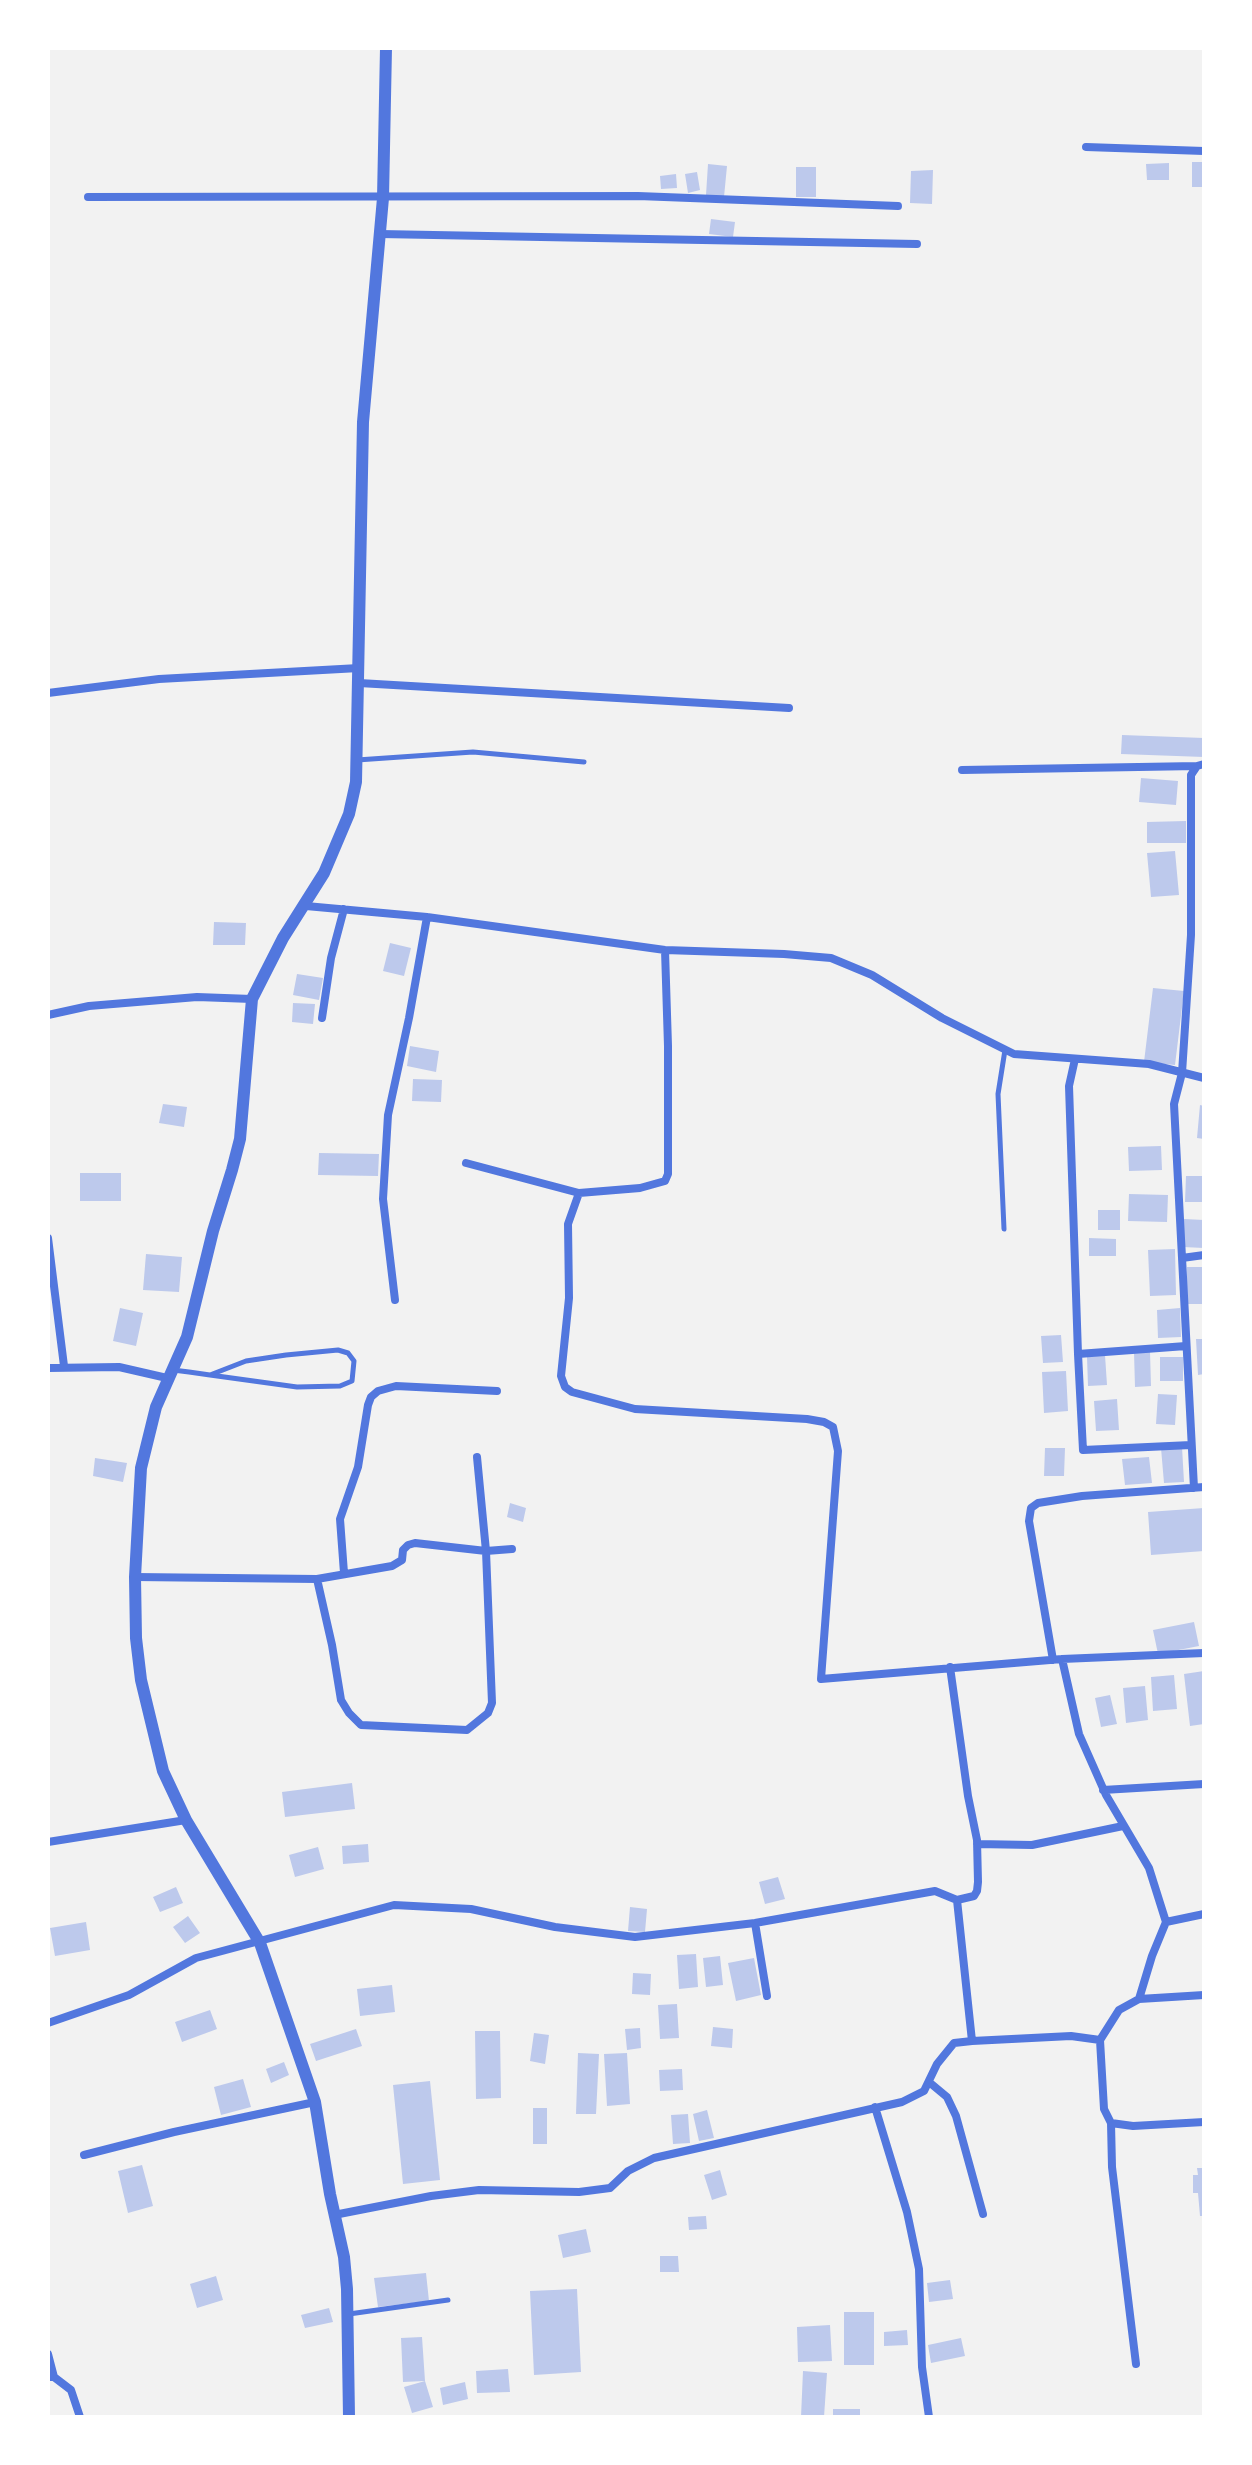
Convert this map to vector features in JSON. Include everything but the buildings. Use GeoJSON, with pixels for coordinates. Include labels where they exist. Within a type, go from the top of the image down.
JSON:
{"type":"FeatureCollection","features":[{"type":"Feature","properties":{"kind":"street"},"geometry":{"type":"LineString","coordinates":[[349,2417],[344,2257],[315,2102],[260,1943],[186,1820],[163,1771],[141,1680],[136,1638],[135,1577],[141,1468],[156,1407],[193,1318],[201,1274],[240,1139],[252,999],[283,938],[324,873],[349,814],[356,782],[363,422],[383,198],[386,48]]}},
{"type":"Feature","properties":{"kind":"street"},"geometry":{"type":"LineString","coordinates":[[1086,147],[1204,151]]}},
{"type":"Feature","properties":{"kind":"street"},"geometry":{"type":"LineString","coordinates":[[88,197],[638,196],[898,206]]}},
{"type":"Feature","properties":{"kind":"street"},"geometry":{"type":"LineString","coordinates":[[380,234],[917,244]]}},
{"type":"Feature","properties":{"kind":"street"},"geometry":{"type":"LineString","coordinates":[[48,693],[159,679],[359,668]]}},
{"type":"Feature","properties":{"kind":"street"},"geometry":{"type":"LineString","coordinates":[[359,683],[789,708]]}},
{"type":"Feature","properties":{"kind":"street"},"geometry":{"type":"LineString","coordinates":[[962,770],[1200,765]]}},
{"type":"Feature","properties":{"kind":"street"},"geometry":{"type":"LineString","coordinates":[[1139,1999],[1166,1922],[1149,1868],[1103,1790],[1079,1734],[1057,1659],[1029,1521],[1031,1508],[1038,1503],[1082,1496],[1199,1488],[1191,1445],[1174,1104],[1182,1073],[1191,935],[1190,780],[1200,765]]}},
{"type":"Feature","properties":{"kind":"street"},"geometry":{"type":"LineString","coordinates":[[306,906],[427,917],[665,950],[831,958],[872,975],[942,1018],[1014,1054],[1149,1064],[1204,1078]]}},
{"type":"Feature","properties":{"kind":"street"},"geometry":{"type":"LineString","coordinates":[[322,1018],[331,958],[344,909]]}},
{"type":"Feature","properties":{"kind":"street"},"geometry":{"type":"LineString","coordinates":[[395,1300],[383,1199],[388,1115],[427,917]]}},
{"type":"Feature","properties":{"kind":"street"},"geometry":{"type":"LineString","coordinates":[[466,1163],[579,1193],[640,1188],[665,1181],[668,1174],[668,1046],[665,950]]}},
{"type":"Feature","properties":{"kind":"street"},"geometry":{"type":"LineString","coordinates":[[48,1015],[89,1006],[197,997],[252,999]]}},
{"type":"Feature","properties":{"kind":"street"},"geometry":{"type":"LineString","coordinates":[[1075,1059],[1069,1086],[1083,1450],[1191,1445]]}},
{"type":"Feature","properties":{"kind":"street"},"geometry":{"type":"LineString","coordinates":[[579,1193],[568,1224],[569,1298],[561,1376],[565,1387],[572,1392],[635,1409],[807,1419],[833,1427],[838,1451],[821,1679],[1057,1659],[1204,1653]]}},
{"type":"Feature","properties":{"kind":"street"},"geometry":{"type":"LineString","coordinates":[[48,1238],[64,1366]]}},
{"type":"Feature","properties":{"kind":"street"},"geometry":{"type":"LineString","coordinates":[[1182,1258],[1204,1255]]}},
{"type":"Feature","properties":{"kind":"street"},"geometry":{"type":"LineString","coordinates":[[1078,1354],[1186,1346]]}},
{"type":"Feature","properties":{"kind":"street"},"geometry":{"type":"LineString","coordinates":[[48,1368],[119,1367],[170,1374]]}},
{"type":"Feature","properties":{"kind":"street"},"geometry":{"type":"LineString","coordinates":[[344,1573],[340,1519],[358,1467],[371,1397],[378,1391],[396,1386],[497,1391]]}},
{"type":"Feature","properties":{"kind":"street"},"geometry":{"type":"LineString","coordinates":[[317,1579],[341,1700],[349,1713],[361,1725],[467,1730],[488,1713],[492,1703],[486,1551],[477,1457]]}},
{"type":"Feature","properties":{"kind":"street"},"geometry":{"type":"LineString","coordinates":[[135,1577],[317,1579],[398,1563],[402,1560],[403,1550],[415,1543],[486,1551],[512,1549]]}},
{"type":"Feature","properties":{"kind":"street"},"geometry":{"type":"LineString","coordinates":[[48,2023],[129,1995],[196,1958],[394,1905],[471,1909],[555,1927],[635,1937],[755,1923],[935,1891],[957,1900],[974,1896],[977,1891],[977,1844],[950,1667]]}},
{"type":"Feature","properties":{"kind":"street"},"geometry":{"type":"LineString","coordinates":[[1103,1790],[1204,1784]]}},
{"type":"Feature","properties":{"kind":"street"},"geometry":{"type":"LineString","coordinates":[[48,1842],[186,1820]]}},
{"type":"Feature","properties":{"kind":"street"},"geometry":{"type":"LineString","coordinates":[[977,1844],[1032,1845],[1123,1826]]}},
{"type":"Feature","properties":{"kind":"street"},"geometry":{"type":"LineString","coordinates":[[957,1900],[972,2041]]}},
{"type":"Feature","properties":{"kind":"street"},"geometry":{"type":"LineString","coordinates":[[1166,1922],[1204,1914]]}},
{"type":"Feature","properties":{"kind":"street"},"geometry":{"type":"LineString","coordinates":[[755,1923],[767,1996]]}},
{"type":"Feature","properties":{"kind":"street"},"geometry":{"type":"LineString","coordinates":[[1136,2364],[1112,2167],[1111,2123],[1104,2109],[1100,2040],[1119,2010],[1139,1999],[1204,1995]]}},
{"type":"Feature","properties":{"kind":"street"},"geometry":{"type":"LineString","coordinates":[[334,2215],[479,2190],[579,2192],[610,2188],[628,2171],[654,2158],[902,2102],[924,2091],[944,2053],[954,2043],[1071,2036],[1100,2040]]}},
{"type":"Feature","properties":{"kind":"street"},"geometry":{"type":"LineString","coordinates":[[929,2082],[947,2097],[956,2116],[983,2214]]}},
{"type":"Feature","properties":{"kind":"street"},"geometry":{"type":"LineString","coordinates":[[84,2155],[315,2102]]}},
{"type":"Feature","properties":{"kind":"street"},"geometry":{"type":"LineString","coordinates":[[875,2107],[907,2212],[919,2269],[922,2367],[929,2417]]}},
{"type":"Feature","properties":{"kind":"street"},"geometry":{"type":"LineString","coordinates":[[1111,2123],[1133,2126],[1204,2122]]}},
{"type":"Feature","properties":{"kind":"street"},"geometry":{"type":"LineString","coordinates":[[48,2354],[51,2377],[71,2390],[80,2417]]}},
{"type":"Feature","properties":{"kind":"lane"},"geometry":{"type":"LineString","coordinates":[[356,760],[473,752],[584,762]]}},
{"type":"Feature","properties":{"kind":"lane"},"geometry":{"type":"LineString","coordinates":[[1004,1229],[998,1094],[1005,1050]]}},
{"type":"Feature","properties":{"kind":"lane"},"geometry":{"type":"LineString","coordinates":[[170,1374],[210,1375],[297,1387],[340,1386],[352,1381],[354,1361],[348,1353],[338,1350],[246,1361],[210,1375]]}},
{"type":"Feature","properties":{"kind":"lane"},"geometry":{"type":"LineString","coordinates":[[348,2314],[448,2300]]}}]}
